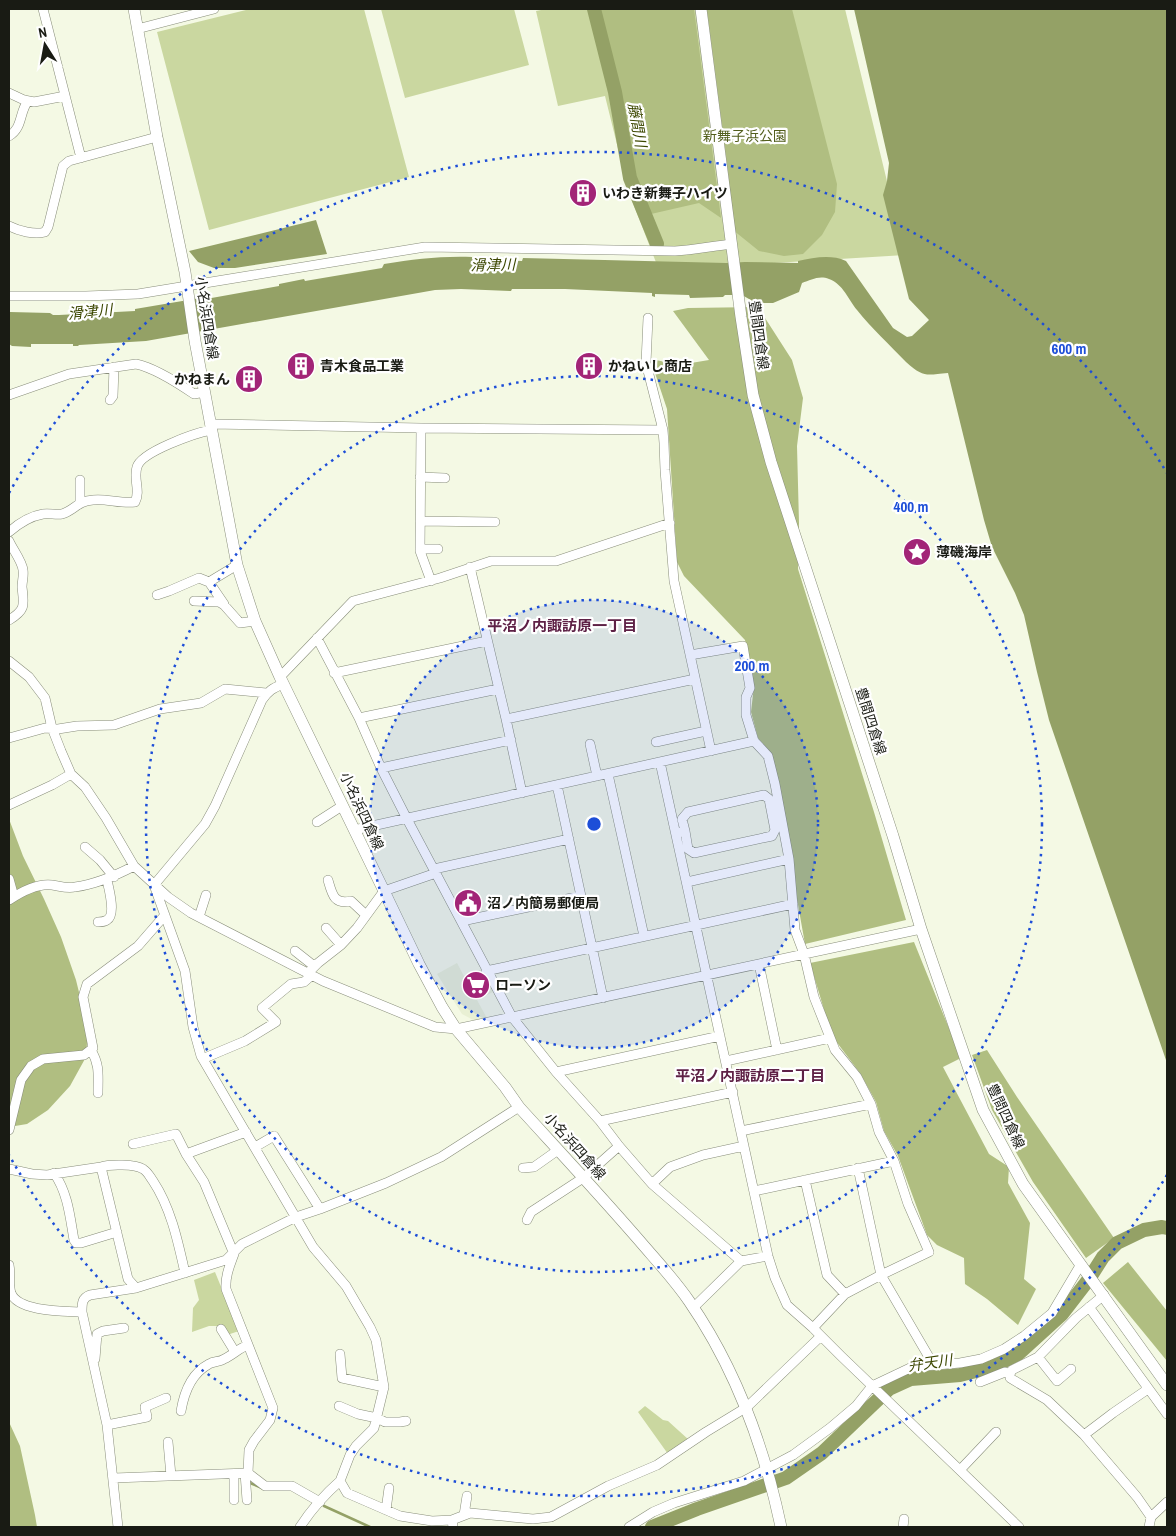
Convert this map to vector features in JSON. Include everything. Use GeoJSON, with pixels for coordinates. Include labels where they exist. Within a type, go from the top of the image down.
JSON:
{"type":"FeatureCollection","features":[{"type":"Feature","properties":{"kind":"main road","name":"小名浜四倉線"},"geometry":{"type":"LineString","coordinates":[[134,9],[157,137],[188,290],[194,337],[237,565],[255,621],[281,680],[419,964],[456,1030],[519,1106],[657,1261],[693,1308],[715,1344],[747,1407],[768,1471],[781,1527]]}},
{"type":"Feature","properties":{"kind":"main road","name":"豊間四倉線"},"geometry":{"type":"LineString","coordinates":[[701,9],[749,374],[771,462],[893,836],[921,929],[983,1110],[1023,1184],[1167,1385]]}},
{"type":"Feature","properties":{"kind":"street"},"geometry":{"type":"LineString","coordinates":[[43,9],[81,158]]}},
{"type":"Feature","properties":{"kind":"street"},"geometry":{"type":"LineString","coordinates":[[137,28],[214,9]]}},
{"type":"Feature","properties":{"kind":"street"},"geometry":{"type":"LineString","coordinates":[[9,93],[34,102],[64,96]]}},
{"type":"Feature","properties":{"kind":"street"},"geometry":{"type":"LineString","coordinates":[[9,136],[19,127],[24,106],[28,101]]}},
{"type":"Feature","properties":{"kind":"street"},"geometry":{"type":"LineString","coordinates":[[9,226],[17,230],[45,232],[64,166],[70,161],[157,137]]}},
{"type":"Feature","properties":{"kind":"street"},"geometry":{"type":"LineString","coordinates":[[9,296],[86,296],[188,290],[411,248],[690,251],[732,244]]}},
{"type":"Feature","properties":{"kind":"street"},"geometry":{"type":"LineString","coordinates":[[648,318],[646,363],[663,430],[674,581],[711,751]]}},
{"type":"Feature","properties":{"kind":"street"},"geometry":{"type":"LineString","coordinates":[[9,395],[69,374],[136,364],[144,366],[194,394],[205,392]]}},
{"type":"Feature","properties":{"kind":"street"},"geometry":{"type":"LineString","coordinates":[[110,400],[113,396],[114,368]]}},
{"type":"Feature","properties":{"kind":"street"},"geometry":{"type":"LineString","coordinates":[[80,502],[95,499],[135,502],[138,497],[136,469],[140,461],[146,456],[185,437],[211,427],[663,430]]}},
{"type":"Feature","properties":{"kind":"street"},"geometry":{"type":"LineString","coordinates":[[421,428],[420,548],[431,581]]}},
{"type":"Feature","properties":{"kind":"street"},"geometry":{"type":"LineString","coordinates":[[420,477],[445,478]]}},
{"type":"Feature","properties":{"kind":"street"},"geometry":{"type":"LineString","coordinates":[[9,532],[17,524],[42,514],[61,514],[76,507],[80,502],[80,480]]}},
{"type":"Feature","properties":{"kind":"street"},"geometry":{"type":"LineString","coordinates":[[420,521],[495,522]]}},
{"type":"Feature","properties":{"kind":"street"},"geometry":{"type":"LineString","coordinates":[[154,885],[208,818],[266,693],[281,680],[317,638],[353,601],[431,581],[491,561],[556,561],[670,523]]}},
{"type":"Feature","properties":{"kind":"street"},"geometry":{"type":"LineString","coordinates":[[9,541],[24,571],[22,583],[24,601],[20,613],[9,620]]}},
{"type":"Feature","properties":{"kind":"street"},"geometry":{"type":"LineString","coordinates":[[420,548],[438,549]]}},
{"type":"Feature","properties":{"kind":"street"},"geometry":{"type":"LineString","coordinates":[[210,582],[237,565]]}},
{"type":"Feature","properties":{"kind":"street"},"geometry":{"type":"LineString","coordinates":[[470,567],[522,793]]}},
{"type":"Feature","properties":{"kind":"street"},"geometry":{"type":"LineString","coordinates":[[157,594],[199,578],[210,582],[224,605],[240,623],[255,621]]}},
{"type":"Feature","properties":{"kind":"street"},"geometry":{"type":"LineString","coordinates":[[194,601],[219,602],[224,605]]}},
{"type":"Feature","properties":{"kind":"street"},"geometry":{"type":"LineString","coordinates":[[317,638],[359,718],[407,819],[512,1017],[556,1072],[600,1121],[652,1184],[741,1261]]}},
{"type":"Feature","properties":{"kind":"street"},"geometry":{"type":"LineString","coordinates":[[334,673],[487,640]]}},
{"type":"Feature","properties":{"kind":"street"},"geometry":{"type":"LineString","coordinates":[[690,655],[743,646],[750,688],[746,697],[746,715],[754,741],[768,756],[776,784],[789,859],[795,930],[804,954],[814,997],[835,1050],[857,1077],[871,1104],[879,1132],[894,1161],[908,1204],[929,1252],[880,1274],[845,1294],[813,1328]]}},
{"type":"Feature","properties":{"kind":"street"},"geometry":{"type":"LineString","coordinates":[[9,661],[29,677],[45,698],[60,752],[71,774],[85,787],[106,818],[134,866],[154,885],[191,913],[312,972]]}},
{"type":"Feature","properties":{"kind":"street"},"geometry":{"type":"LineString","coordinates":[[506,719],[695,679]]}},
{"type":"Feature","properties":{"kind":"street"},"geometry":{"type":"LineString","coordinates":[[9,738],[45,728],[114,725],[160,709],[201,703],[225,689],[266,693]]}},
{"type":"Feature","properties":{"kind":"street"},"geometry":{"type":"LineString","coordinates":[[359,718],[498,689]]}},
{"type":"Feature","properties":{"kind":"street"},"geometry":{"type":"LineString","coordinates":[[656,742],[706,731]]}},
{"type":"Feature","properties":{"kind":"street"},"geometry":{"type":"LineString","coordinates":[[382,768],[511,740]]}},
{"type":"Feature","properties":{"kind":"street"},"geometry":{"type":"LineString","coordinates":[[354,830],[754,741]]}},
{"type":"Feature","properties":{"kind":"street"},"geometry":{"type":"LineString","coordinates":[[590,744],[597,776]]}},
{"type":"Feature","properties":{"kind":"street"},"geometry":{"type":"LineString","coordinates":[[660,762],[680,832],[687,882],[696,925],[774,1278],[787,1305],[1019,1527]]}},
{"type":"Feature","properties":{"kind":"street"},"geometry":{"type":"LineString","coordinates":[[9,805],[71,774]]}},
{"type":"Feature","properties":{"kind":"street"},"geometry":{"type":"LineString","coordinates":[[608,774],[644,936]]}},
{"type":"Feature","properties":{"kind":"street"},"geometry":{"type":"LineString","coordinates":[[557,785],[604,998]]}},
{"type":"Feature","properties":{"kind":"street"},"geometry":{"type":"LineString","coordinates":[[764,795],[769,799],[775,830],[772,836],[694,853],[688,849],[680,832],[682,819],[688,812],[764,795]]}},
{"type":"Feature","properties":{"kind":"street"},"geometry":{"type":"LineString","coordinates":[[317,822],[342,806]]}},
{"type":"Feature","properties":{"kind":"street"},"geometry":{"type":"LineString","coordinates":[[203,1060],[245,1041],[276,1022],[262,1008],[291,984],[304,982],[341,945],[384,891],[435,871],[569,840]]}},
{"type":"Feature","properties":{"kind":"street"},"geometry":{"type":"LineString","coordinates":[[85,847],[94,854],[110,878],[111,915],[107,920],[98,922]]}},
{"type":"Feature","properties":{"kind":"street"},"geometry":{"type":"LineString","coordinates":[[687,882],[789,859]]}},
{"type":"Feature","properties":{"kind":"street"},"geometry":{"type":"LineString","coordinates":[[9,879],[11,898],[40,885],[74,888],[110,878],[134,866]]}},
{"type":"Feature","properties":{"kind":"street"},"geometry":{"type":"LineString","coordinates":[[328,880],[338,901],[342,903],[351,901],[366,915]]}},
{"type":"Feature","properties":{"kind":"street"},"geometry":{"type":"LineString","coordinates":[[154,885],[185,971],[193,1028],[203,1060],[313,1247],[346,1286],[376,1340],[384,1387],[374,1428],[350,1455],[340,1481],[323,1496],[300,1527]]}},
{"type":"Feature","properties":{"kind":"street"},"geometry":{"type":"LineString","coordinates":[[199,917],[206,895]]}},
{"type":"Feature","properties":{"kind":"street"},"geometry":{"type":"LineString","coordinates":[[462,921],[581,896]]}},
{"type":"Feature","properties":{"kind":"street"},"geometry":{"type":"LineString","coordinates":[[486,971],[793,904]]}},
{"type":"Feature","properties":{"kind":"street"},"geometry":{"type":"LineString","coordinates":[[98,1092],[99,1073],[91,1050],[93,1048],[83,997],[87,984],[138,946],[165,915]]}},
{"type":"Feature","properties":{"kind":"street"},"geometry":{"type":"LineString","coordinates":[[326,928],[341,945]]}},
{"type":"Feature","properties":{"kind":"street"},"geometry":{"type":"LineString","coordinates":[[295,950],[312,972],[323,981],[436,1027],[456,1030],[921,929]]}},
{"type":"Feature","properties":{"kind":"street"},"geometry":{"type":"LineString","coordinates":[[759,964],[776,1050]]}},
{"type":"Feature","properties":{"kind":"street"},"geometry":{"type":"LineString","coordinates":[[556,1072],[720,1036]]}},
{"type":"Feature","properties":{"kind":"street"},"geometry":{"type":"LineString","coordinates":[[726,1061],[830,1038]]}},
{"type":"Feature","properties":{"kind":"street"},"geometry":{"type":"LineString","coordinates":[[9,1130],[21,1080],[31,1066],[43,1059],[84,1054],[91,1050]]}},
{"type":"Feature","properties":{"kind":"street"},"geometry":{"type":"LineString","coordinates":[[600,1121],[733,1092]]}},
{"type":"Feature","properties":{"kind":"street"},"geometry":{"type":"LineString","coordinates":[[742,1131],[871,1104]]}},
{"type":"Feature","properties":{"kind":"street"},"geometry":{"type":"LineString","coordinates":[[118,1527],[107,1425],[82,1312],[82,1302],[85,1297],[136,1288],[226,1260],[242,1244],[296,1217],[320,1210],[386,1183],[441,1157],[519,1106]]}},
{"type":"Feature","properties":{"kind":"street"},"geometry":{"type":"LineString","coordinates":[[186,1154],[246,1132]]}},
{"type":"Feature","properties":{"kind":"street"},"geometry":{"type":"LineString","coordinates":[[132,1144],[176,1134],[204,1182],[234,1254],[228,1271],[226,1289],[273,1408],[270,1420],[249,1450],[246,1500]]}},
{"type":"Feature","properties":{"kind":"street"},"geometry":{"type":"LineString","coordinates":[[255,1147],[274,1136],[320,1210]]}},
{"type":"Feature","properties":{"kind":"street"},"geometry":{"type":"LineString","coordinates":[[527,1220],[535,1209],[583,1178],[619,1146]]}},
{"type":"Feature","properties":{"kind":"street"},"geometry":{"type":"LineString","coordinates":[[652,1184],[670,1167],[702,1155],[744,1146]]}},
{"type":"Feature","properties":{"kind":"street"},"geometry":{"type":"LineString","coordinates":[[523,1168],[534,1168],[558,1150]]}},
{"type":"Feature","properties":{"kind":"street"},"geometry":{"type":"LineString","coordinates":[[754,1191],[894,1161]]}},
{"type":"Feature","properties":{"kind":"street"},"geometry":{"type":"LineString","coordinates":[[9,1169],[32,1174],[54,1174],[107,1165],[141,1167],[146,1170],[162,1195],[185,1273]]}},
{"type":"Feature","properties":{"kind":"street"},"geometry":{"type":"LineString","coordinates":[[101,1167],[128,1279],[136,1288]]}},
{"type":"Feature","properties":{"kind":"street"},"geometry":{"type":"LineString","coordinates":[[858,1168],[880,1274],[933,1364]]}},
{"type":"Feature","properties":{"kind":"street"},"geometry":{"type":"LineString","coordinates":[[54,1174],[62,1187],[68,1204],[76,1243],[117,1232]]}},
{"type":"Feature","properties":{"kind":"street"},"geometry":{"type":"LineString","coordinates":[[805,1180],[827,1275],[845,1294]]}},
{"type":"Feature","properties":{"kind":"street"},"geometry":{"type":"LineString","coordinates":[[693,1308],[741,1261],[768,1256]]}},
{"type":"Feature","properties":{"kind":"street"},"geometry":{"type":"LineString","coordinates":[[9,1265],[9,1285],[12,1296],[22,1304],[34,1308],[82,1312]]}},
{"type":"Feature","properties":{"kind":"street"},"geometry":{"type":"LineString","coordinates":[[629,1527],[652,1512],[674,1503],[744,1481],[768,1471],[830,1428],[856,1406],[872,1386],[912,1367],[960,1363],[981,1359],[1004,1349],[1024,1336],[1052,1313],[1084,1268]]}},
{"type":"Feature","properties":{"kind":"street"},"geometry":{"type":"LineString","coordinates":[[1010,1374],[1012,1370],[1038,1357],[1101,1292]]}},
{"type":"Feature","properties":{"kind":"street"},"geometry":{"type":"LineString","coordinates":[[1088,1307],[1167,1414]]}},
{"type":"Feature","properties":{"kind":"street"},"geometry":{"type":"LineString","coordinates":[[93,1363],[95,1361],[97,1334],[103,1331],[124,1328]]}},
{"type":"Feature","properties":{"kind":"street"},"geometry":{"type":"LineString","coordinates":[[221,1329],[235,1352]]}},
{"type":"Feature","properties":{"kind":"street"},"geometry":{"type":"LineString","coordinates":[[340,1481],[347,1493],[400,1516],[452,1524],[470,1513],[533,1519],[551,1517],[608,1486],[657,1464],[747,1407],[821,1336]]}},
{"type":"Feature","properties":{"kind":"street"},"geometry":{"type":"LineString","coordinates":[[181,1411],[186,1391],[192,1380],[210,1364],[225,1359],[240,1348],[248,1345]]}},
{"type":"Feature","properties":{"kind":"street"},"geometry":{"type":"LineString","coordinates":[[340,1354],[342,1378],[384,1387]]}},
{"type":"Feature","properties":{"kind":"street"},"geometry":{"type":"LineString","coordinates":[[1038,1357],[1057,1380],[1071,1369]]}},
{"type":"Feature","properties":{"kind":"street"},"geometry":{"type":"LineString","coordinates":[[980,1382],[1005,1372],[1010,1374]]}},
{"type":"Feature","properties":{"kind":"street"},"geometry":{"type":"LineString","coordinates":[[1010,1374],[1010,1378],[1047,1400],[1084,1435],[1151,1517]]}},
{"type":"Feature","properties":{"kind":"street"},"geometry":{"type":"LineString","coordinates":[[1084,1435],[1112,1413],[1148,1389]]}},
{"type":"Feature","properties":{"kind":"street"},"geometry":{"type":"LineString","coordinates":[[107,1425],[148,1417],[145,1407],[166,1398]]}},
{"type":"Feature","properties":{"kind":"street"},"geometry":{"type":"LineString","coordinates":[[339,1406],[385,1422],[406,1420]]}},
{"type":"Feature","properties":{"kind":"street"},"geometry":{"type":"LineString","coordinates":[[958,1468],[992,1432]]}},
{"type":"Feature","properties":{"kind":"street"},"geometry":{"type":"LineString","coordinates":[[168,1442],[171,1476]]}},
{"type":"Feature","properties":{"kind":"street"},"geometry":{"type":"LineString","coordinates":[[114,1478],[247,1473],[265,1486],[292,1486],[320,1502]]}},
{"type":"Feature","properties":{"kind":"street"},"geometry":{"type":"LineString","coordinates":[[234,1474],[234,1500]]}},
{"type":"Feature","properties":{"kind":"street"},"geometry":{"type":"LineString","coordinates":[[386,1510],[388,1488]]}},
{"type":"Feature","properties":{"kind":"street"},"geometry":{"type":"LineString","coordinates":[[464,1515],[467,1496]]}},
{"type":"Feature","properties":{"kind":"street"},"geometry":{"type":"LineString","coordinates":[[1149,1527],[1151,1517],[1167,1502]]}},
{"type":"Feature","properties":{"kind":"shaded area"},"geometry":{"type":"Polygon","coordinates":[[[457,963],[465,978],[483,968],[495,991],[477,1000],[488,1020],[477,1022],[462,1014],[437,974],[457,963]]]}},
{"type":"Feature","properties":{"kind":"green space"},"geometry":{"type":"Polygon","coordinates":[[[250,9],[364,9],[409,177],[209,230],[157,32],[250,9]]]}},
{"type":"Feature","properties":{"kind":"green space"},"geometry":{"type":"Polygon","coordinates":[[[381,9],[514,9],[529,65],[405,98],[381,9]]]}},
{"type":"Feature","properties":{"kind":"green space","name":"新舞子浜公園"},"geometry":{"type":"Polygon","coordinates":[[[546,9],[845,9],[905,255],[659,270],[629,193],[605,96],[558,106],[536,11],[546,9]]]}},
{"type":"Feature","properties":{"kind":"green space"},"geometry":{"type":"Polygon","coordinates":[[[591,9],[694,9],[721,218],[699,203],[651,214],[622,160],[591,9]]]}},
{"type":"Feature","properties":{"kind":"green space"},"geometry":{"type":"Polygon","coordinates":[[[707,9],[792,9],[837,184],[835,212],[822,235],[803,254],[784,256],[759,251],[733,230],[728,170],[707,9]]]}},
{"type":"Feature","properties":{"kind":"green space"},"geometry":{"type":"Polygon","coordinates":[[[758,307],[792,360],[803,398],[797,446],[798,569],[906,920],[805,944],[771,753],[758,738],[751,712],[754,686],[745,640],[684,576],[677,562],[667,409],[655,373],[656,360],[679,365],[709,360],[673,311],[688,308],[758,307]]]}},
{"type":"Feature","properties":{"kind":"green space"},"geometry":{"type":"Polygon","coordinates":[[[9,819],[23,856],[61,937],[76,980],[88,1029],[86,1057],[70,1086],[48,1110],[27,1124],[9,1127],[9,819]]]}},
{"type":"Feature","properties":{"kind":"green space"},"geometry":{"type":"Polygon","coordinates":[[[914,942],[961,1058],[943,1067],[989,1154],[1009,1167],[1008,1183],[1030,1223],[1024,1279],[1036,1289],[1018,1325],[987,1299],[965,1284],[964,1258],[937,1245],[927,1235],[898,1156],[884,1131],[876,1102],[860,1073],[832,1036],[810,963],[914,942]]]}},
{"type":"Feature","properties":{"kind":"green space"},"geometry":{"type":"Polygon","coordinates":[[[987,1050],[1114,1238],[1086,1258],[1033,1182],[992,1110],[972,1055],[987,1050]]]}},
{"type":"Feature","properties":{"kind":"green space"},"geometry":{"type":"Polygon","coordinates":[[[1128,1262],[1167,1311],[1167,1361],[1103,1283],[1128,1262]]]}},
{"type":"Feature","properties":{"kind":"green space"},"geometry":{"type":"Polygon","coordinates":[[[215,1272],[239,1331],[227,1335],[222,1326],[209,1326],[192,1332],[193,1308],[199,1300],[194,1280],[215,1272]]]}},
{"type":"Feature","properties":{"kind":"green space"},"geometry":{"type":"Polygon","coordinates":[[[645,1406],[663,1420],[668,1421],[689,1440],[668,1454],[638,1412],[645,1406]]]}},
{"type":"Feature","properties":{"kind":"green space"},"geometry":{"type":"Polygon","coordinates":[[[9,1422],[20,1446],[37,1527],[9,1527],[9,1422]]]}},
{"type":"Feature","properties":{"kind":"water","name":"滑津川"},"geometry":{"type":"Polygon","coordinates":[[[854,9],[1167,9],[1167,1063],[1049,720],[1024,615],[992,547],[948,373],[926,374],[912,367],[869,324],[842,288],[834,281],[822,278],[812,279],[802,283],[799,292],[773,303],[756,303],[742,295],[690,298],[689,295],[655,294],[655,297],[652,296],[652,293],[565,289],[512,289],[511,291],[435,290],[146,341],[78,346],[73,346],[73,344],[31,344],[31,347],[12,346],[9,344],[10,312],[59,315],[135,311],[135,309],[279,286],[279,284],[304,279],[305,281],[382,268],[384,264],[428,258],[460,257],[522,261],[523,258],[726,263],[798,263],[798,261],[816,258],[840,259],[846,261],[893,328],[907,337],[912,336],[929,320],[909,299],[883,195],[889,163],[854,9]]]}},
{"type":"Feature","properties":{"kind":"water"},"geometry":{"type":"Polygon","coordinates":[[[316,220],[327,254],[235,268],[214,268],[198,262],[189,251],[316,220]]]}},
{"type":"Feature","properties":{"kind":"waterway","name":"藤間川"},"geometry":{"type":"LineString","coordinates":[[594,9],[615,92],[630,178],[657,244]]}},
{"type":"Feature","properties":{"kind":"waterway","name":"弁天川"},"geometry":{"type":"LineString","coordinates":[[652,1527],[786,1478],[822,1453],[889,1389],[911,1379],[960,1375],[992,1367],[1018,1354],[1062,1314],[1103,1257],[1117,1243],[1144,1230],[1167,1228]]}},
{"type":"Feature","properties":{"kind":"waterway"},"geometry":{"type":"LineString","coordinates":[[250,1483],[262,1488]]}},
{"type":"Feature","properties":{"kind":"waterway"},"geometry":{"type":"LineString","coordinates":[[324,1506],[370,1527]]}},
{"type":"Feature","properties":{"kind":"place","name":"いわき新舞子ハイツ"},"geometry":{"type":"Point","coordinates":[583,193]}},
{"type":"Feature","properties":{"kind":"place","name":"青木食品工業"},"geometry":{"type":"Point","coordinates":[301,366]}},
{"type":"Feature","properties":{"kind":"place","name":"かねいし商店"},"geometry":{"type":"Point","coordinates":[589,366]}},
{"type":"Feature","properties":{"kind":"place","name":"かねまん"},"geometry":{"type":"Point","coordinates":[249,379]}},
{"type":"Feature","properties":{"kind":"place","name":"薄磯海岸"},"geometry":{"type":"Point","coordinates":[917,552]}},
{"type":"Feature","properties":{"kind":"place","name":"沼ノ内簡易郵便局"},"geometry":{"type":"Point","coordinates":[468,903]}},
{"type":"Feature","properties":{"kind":"place","name":"ローソン"},"geometry":{"type":"Point","coordinates":[476,985]}},
{"type":"Feature","properties":{"kind":"district","name":"平沼ノ内諏訪原一丁目"},"geometry":{"type":"Point","coordinates":[562,626]}},
{"type":"Feature","properties":{"kind":"district","name":"平沼ノ内諏訪原二丁目"},"geometry":{"type":"Point","coordinates":[750,1076]}}]}
